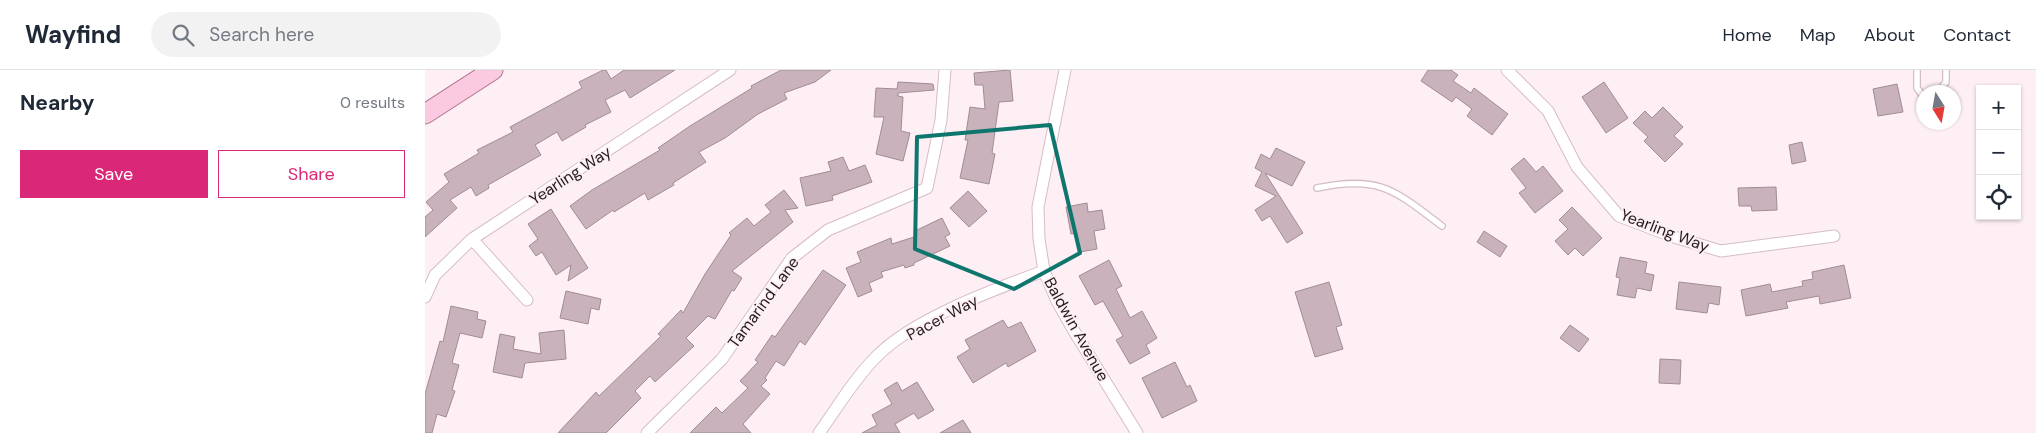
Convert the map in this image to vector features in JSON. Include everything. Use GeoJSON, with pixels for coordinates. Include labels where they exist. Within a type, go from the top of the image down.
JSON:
{"type":"FeatureCollection","features":[{"type":"Feature","properties":{"kind":"main road"},"geometry":{"type":"LineString","coordinates":[[427,112],[442,90],[473,70]]}},
{"type":"Feature","properties":{"kind":"main road"},"geometry":{"type":"LineString","coordinates":[[427,112],[493,70]]}},
{"type":"Feature","properties":{"kind":"street","name":"Yearling Way"},"geometry":{"type":"LineString","coordinates":[[425,297],[435,275],[472,240],[730,70]]}},
{"type":"Feature","properties":{"kind":"street","name":"Tamarind Lane"},"geometry":{"type":"LineString","coordinates":[[647,433],[721,359],[792,258],[828,230],[927,188],[944,104],[945,70]]}},
{"type":"Feature","properties":{"kind":"street","name":"Baldwin Avenue"},"geometry":{"type":"LineString","coordinates":[[1065,70],[1037,207],[1039,239],[1044,270],[1057,301],[1074,331],[1137,433]]}},
{"type":"Feature","properties":{"kind":"street","name":"Yearling Way"},"geometry":{"type":"LineString","coordinates":[[1507,70],[1548,112],[1577,167],[1619,216],[1674,237],[1721,251],[1834,236]]}},
{"type":"Feature","properties":{"kind":"street"},"geometry":{"type":"LineString","coordinates":[[472,240],[527,300]]}},
{"type":"Feature","properties":{"kind":"street","name":"Pacer Way"},"geometry":{"type":"LineString","coordinates":[[819,433],[876,356],[916,327],[998,288],[1044,270]]}},
{"type":"Feature","properties":{"kind":"lane"},"geometry":{"type":"LineString","coordinates":[[1917,70],[1917,85]]}},
{"type":"Feature","properties":{"kind":"lane"},"geometry":{"type":"LineString","coordinates":[[1944,85],[1946,82],[1945,70]]}},
{"type":"Feature","properties":{"kind":"lane"},"geometry":{"type":"LineString","coordinates":[[1317,188],[1361,183],[1387,188],[1443,226]]}},
{"type":"Feature","properties":{"kind":"highlighted area"},"geometry":{"type":"Polygon","coordinates":[[[1050,125],[1080,253],[1014,289],[915,249],[917,137],[1050,125]]]}},
{"type":"Feature","properties":{"kind":"building"},"geometry":{"type":"Polygon","coordinates":[[[606,70],[611,79],[624,70],[675,70],[630,98],[625,90],[605,100],[611,112],[585,125],[586,127],[562,141],[557,132],[535,145],[541,155],[488,185],[489,188],[476,196],[471,187],[450,200],[457,208],[425,237],[425,217],[433,210],[426,202],[449,182],[444,174],[479,153],[477,150],[513,132],[510,127],[582,88],[579,82],[606,70]]]}},
{"type":"Feature","properties":{"kind":"building"},"geometry":{"type":"Polygon","coordinates":[[[781,70],[831,70],[815,82],[784,93],[787,99],[758,114],[725,138],[699,152],[706,162],[673,183],[674,185],[648,200],[645,193],[614,212],[613,210],[586,229],[570,206],[592,190],[660,150],[658,148],[752,88],[751,86],[781,70]]]}},
{"type":"Feature","properties":{"kind":"building"},"geometry":{"type":"Polygon","coordinates":[[[1010,70],[1013,101],[999,102],[992,153],[995,154],[989,184],[960,178],[968,140],[965,140],[970,107],[985,109],[983,85],[975,85],[974,73],[1010,70]]]}},
{"type":"Feature","properties":{"kind":"building"},"geometry":{"type":"Polygon","coordinates":[[[1428,70],[1451,70],[1458,75],[1453,81],[1471,93],[1474,88],[1508,114],[1492,135],[1467,116],[1472,109],[1456,97],[1452,102],[1421,81],[1428,70]]]}},
{"type":"Feature","properties":{"kind":"building"},"geometry":{"type":"Polygon","coordinates":[[[898,82],[933,84],[934,90],[898,93],[898,96],[903,97],[901,131],[910,133],[903,161],[876,154],[884,117],[874,117],[876,88],[897,89],[898,82]]]}},
{"type":"Feature","properties":{"kind":"building"},"geometry":{"type":"Polygon","coordinates":[[[1604,82],[1628,118],[1606,133],[1582,97],[1604,82]]]}},
{"type":"Feature","properties":{"kind":"building"},"geometry":{"type":"Polygon","coordinates":[[[1897,84],[1903,112],[1878,116],[1873,89],[1897,84]]]}},
{"type":"Feature","properties":{"kind":"building"},"geometry":{"type":"Polygon","coordinates":[[[1663,107],[1683,127],[1674,136],[1683,144],[1665,162],[1644,141],[1648,137],[1633,123],[1645,111],[1652,118],[1663,107]]]}},
{"type":"Feature","properties":{"kind":"building"},"geometry":{"type":"Polygon","coordinates":[[[1802,142],[1806,161],[1792,164],[1789,145],[1802,142]]]}},
{"type":"Feature","properties":{"kind":"building"},"geometry":{"type":"Polygon","coordinates":[[[1276,148],[1305,162],[1292,186],[1265,173],[1303,233],[1287,243],[1270,216],[1262,221],[1255,210],[1276,196],[1255,186],[1262,172],[1255,168],[1261,154],[1270,159],[1276,148]]]}},
{"type":"Feature","properties":{"kind":"building"},"geometry":{"type":"Polygon","coordinates":[[[843,157],[849,171],[865,165],[872,182],[832,196],[833,200],[806,206],[800,178],[831,171],[828,162],[843,157]]]}},
{"type":"Feature","properties":{"kind":"building"},"geometry":{"type":"Polygon","coordinates":[[[1524,158],[1536,172],[1543,166],[1563,191],[1535,213],[1519,193],[1526,188],[1511,169],[1524,158]]]}},
{"type":"Feature","properties":{"kind":"building"},"geometry":{"type":"Polygon","coordinates":[[[1776,187],[1777,210],[1752,211],[1751,206],[1739,206],[1738,188],[1776,187]]]}},
{"type":"Feature","properties":{"kind":"building"},"geometry":{"type":"Polygon","coordinates":[[[784,190],[798,208],[785,210],[793,222],[732,271],[742,278],[734,291],[732,290],[715,319],[708,316],[686,338],[694,346],[655,382],[650,376],[635,391],[641,398],[606,433],[558,433],[596,392],[599,396],[661,336],[658,334],[681,310],[683,313],[705,274],[731,235],[729,233],[747,218],[754,226],[771,212],[765,205],[784,190]]]}},
{"type":"Feature","properties":{"kind":"building"},"geometry":{"type":"Polygon","coordinates":[[[968,191],[987,211],[969,227],[950,208],[968,191]]]}},
{"type":"Feature","properties":{"kind":"building"},"geometry":{"type":"Polygon","coordinates":[[[1087,203],[1088,212],[1102,210],[1105,229],[1094,231],[1097,249],[1080,252],[1077,233],[1071,234],[1066,207],[1087,203]]]}},
{"type":"Feature","properties":{"kind":"building"},"geometry":{"type":"Polygon","coordinates":[[[1572,207],[1602,238],[1583,256],[1575,248],[1568,255],[1555,241],[1568,229],[1559,220],[1572,207]]]}},
{"type":"Feature","properties":{"kind":"building"},"geometry":{"type":"Polygon","coordinates":[[[551,209],[588,268],[568,281],[571,265],[556,275],[542,252],[536,256],[529,246],[538,239],[528,224],[551,209]]]}},
{"type":"Feature","properties":{"kind":"building"},"geometry":{"type":"Polygon","coordinates":[[[942,218],[950,234],[945,237],[950,246],[914,263],[914,265],[905,268],[904,265],[881,272],[883,277],[869,283],[872,291],[858,297],[846,268],[861,262],[857,252],[891,238],[892,244],[917,236],[915,231],[942,218]]]}},
{"type":"Feature","properties":{"kind":"building"},"geometry":{"type":"Polygon","coordinates":[[[1484,231],[1507,246],[1500,257],[1477,242],[1484,231]]]}},
{"type":"Feature","properties":{"kind":"building"},"geometry":{"type":"Polygon","coordinates":[[[1620,257],[1647,262],[1645,273],[1654,275],[1651,291],[1637,288],[1635,298],[1617,295],[1620,278],[1616,277],[1620,257]]]}},
{"type":"Feature","properties":{"kind":"building"},"geometry":{"type":"Polygon","coordinates":[[[1109,260],[1122,286],[1116,289],[1130,318],[1142,311],[1157,338],[1146,345],[1150,353],[1130,364],[1116,340],[1123,336],[1103,301],[1095,305],[1079,276],[1109,260]]]}},
{"type":"Feature","properties":{"kind":"building"},"geometry":{"type":"Polygon","coordinates":[[[1844,265],[1851,298],[1820,304],[1819,296],[1786,302],[1788,308],[1746,316],[1741,290],[1770,284],[1772,292],[1803,286],[1802,281],[1813,279],[1812,272],[1844,265]]]}},
{"type":"Feature","properties":{"kind":"building"},"geometry":{"type":"Polygon","coordinates":[[[823,270],[846,285],[805,345],[800,341],[784,366],[776,361],[765,378],[767,380],[761,386],[770,394],[743,424],[751,433],[690,433],[716,407],[722,413],[748,388],[740,381],[758,362],[755,360],[772,335],[775,337],[823,270]]]}},
{"type":"Feature","properties":{"kind":"building"},"geometry":{"type":"Polygon","coordinates":[[[1329,282],[1342,325],[1336,327],[1343,349],[1315,357],[1295,292],[1329,282]]]}},
{"type":"Feature","properties":{"kind":"building"},"geometry":{"type":"Polygon","coordinates":[[[1679,282],[1721,287],[1719,305],[1709,303],[1707,313],[1676,309],[1679,282]]]}},
{"type":"Feature","properties":{"kind":"building"},"geometry":{"type":"Polygon","coordinates":[[[566,291],[601,299],[599,310],[591,308],[588,324],[560,318],[566,291]]]}},
{"type":"Feature","properties":{"kind":"building"},"geometry":{"type":"Polygon","coordinates":[[[451,306],[478,312],[477,319],[486,321],[482,338],[460,333],[452,363],[459,365],[452,390],[455,391],[446,417],[437,414],[432,433],[425,433],[425,394],[440,341],[443,342],[451,306]]]}},
{"type":"Feature","properties":{"kind":"building"},"geometry":{"type":"Polygon","coordinates":[[[1003,320],[1008,328],[1021,322],[1036,351],[1008,367],[1006,363],[973,383],[957,357],[970,349],[965,340],[1003,320]]]}},
{"type":"Feature","properties":{"kind":"building"},"geometry":{"type":"Polygon","coordinates":[[[1570,325],[1589,339],[1579,352],[1560,338],[1570,325]]]}},
{"type":"Feature","properties":{"kind":"building"},"geometry":{"type":"Polygon","coordinates":[[[564,330],[566,359],[525,363],[522,378],[493,372],[500,334],[515,337],[513,349],[541,354],[539,333],[564,330]]]}},
{"type":"Feature","properties":{"kind":"building"},"geometry":{"type":"Polygon","coordinates":[[[1660,359],[1681,360],[1680,384],[1659,383],[1660,359]]]}},
{"type":"Feature","properties":{"kind":"building"},"geometry":{"type":"Polygon","coordinates":[[[1175,362],[1187,387],[1190,385],[1197,401],[1162,418],[1142,378],[1175,362]]]}},
{"type":"Feature","properties":{"kind":"building"},"geometry":{"type":"Polygon","coordinates":[[[897,382],[902,391],[917,382],[934,410],[918,419],[914,413],[895,424],[900,433],[862,433],[877,425],[872,415],[892,404],[884,390],[897,382]]]}},
{"type":"Feature","properties":{"kind":"building"},"geometry":{"type":"Polygon","coordinates":[[[963,420],[971,433],[940,433],[963,420]]]}}]}
